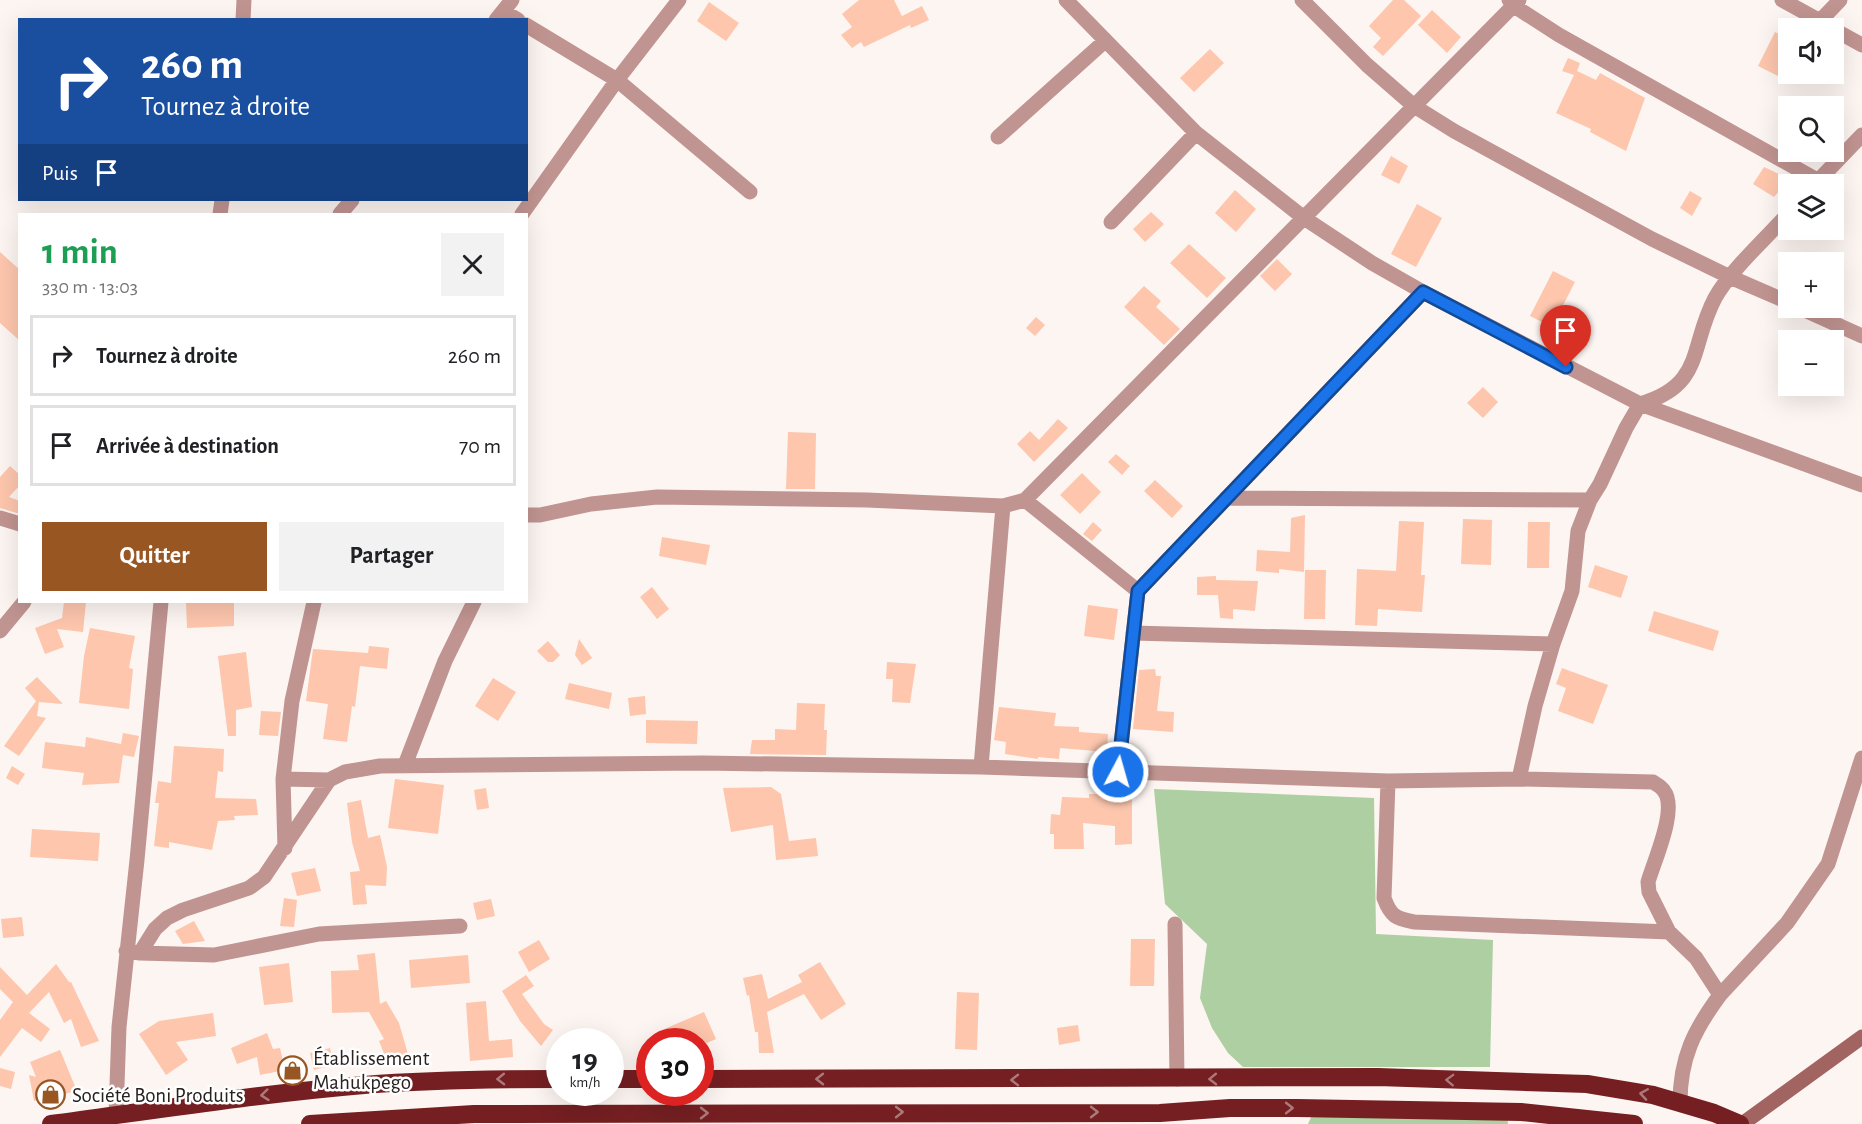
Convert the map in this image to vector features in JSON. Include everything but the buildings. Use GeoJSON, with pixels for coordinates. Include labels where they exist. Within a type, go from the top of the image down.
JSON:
{"type":"FeatureCollection","features":[{"type":"Feature","properties":{"kind":"highway"},"geometry":{"type":"LineString","coordinates":[[714,1079],[1378,1077],[1587,1084],[1653,1095],[1714,1113],[1741,1124]]}},
{"type":"Feature","properties":{"kind":"highway"},"geometry":{"type":"LineString","coordinates":[[51,1124],[116,1120],[242,1097],[363,1085],[488,1079],[546,1079]]}},
{"type":"Feature","properties":{"kind":"highway"},"geometry":{"type":"LineString","coordinates":[[310,1124],[474,1114],[1161,1118],[1230,1108],[1509,1112],[1634,1124]]}},
{"type":"Feature","properties":{"kind":"street"},"geometry":{"type":"LineString","coordinates":[[243,18],[244,0]]}},
{"type":"Feature","properties":{"kind":"street"},"geometry":{"type":"LineString","coordinates":[[523,213],[617,80],[679,0]]}},
{"type":"Feature","properties":{"kind":"street"},"geometry":{"type":"LineString","coordinates":[[1066,0],[1196,133],[1304,218],[1372,263],[1423,292],[1640,404],[1862,485]]}},
{"type":"Feature","properties":{"kind":"street"},"geometry":{"type":"LineString","coordinates":[[1302,0],[1366,65],[1414,106],[1652,239],[1778,298]]}},
{"type":"Feature","properties":{"kind":"street"},"geometry":{"type":"LineString","coordinates":[[1782,0],[1815,18]]}},
{"type":"Feature","properties":{"kind":"street"},"geometry":{"type":"LineString","coordinates":[[1832,18],[1840,0]]}},
{"type":"Feature","properties":{"kind":"street"},"geometry":{"type":"LineString","coordinates":[[528,515],[657,496],[1003,506],[1025,500],[1514,2],[1578,46],[1801,174]]}},
{"type":"Feature","properties":{"kind":"street"},"geometry":{"type":"LineString","coordinates":[[528,26],[617,80],[750,192]]}},
{"type":"Feature","properties":{"kind":"street"},"geometry":{"type":"LineString","coordinates":[[1844,35],[1862,45]]}},
{"type":"Feature","properties":{"kind":"street"},"geometry":{"type":"LineString","coordinates":[[998,137],[1105,41]]}},
{"type":"Feature","properties":{"kind":"street"},"geometry":{"type":"LineString","coordinates":[[1111,222],[1196,133]]}},
{"type":"Feature","properties":{"kind":"street"},"geometry":{"type":"LineString","coordinates":[[1825,174],[1862,135]]}},
{"type":"Feature","properties":{"kind":"street"},"geometry":{"type":"LineString","coordinates":[[341,213],[351,201]]}},
{"type":"Feature","properties":{"kind":"street"},"geometry":{"type":"LineString","coordinates":[[1519,779],[1535,706],[1553,644],[1570,599],[1575,576],[1578,531],[1590,500],[1640,404],[1659,399],[1672,391],[1684,379],[1715,298],[1730,277],[1778,225]]}},
{"type":"Feature","properties":{"kind":"street"},"geometry":{"type":"LineString","coordinates":[[1118,772],[1138,591],[1423,292]]}},
{"type":"Feature","properties":{"kind":"street"},"geometry":{"type":"LineString","coordinates":[[1822,318],[1862,336]]}},
{"type":"Feature","properties":{"kind":"street"},"geometry":{"type":"LineString","coordinates":[[1226,498],[1590,500]]}},
{"type":"Feature","properties":{"kind":"street"},"geometry":{"type":"LineString","coordinates":[[1025,500],[1138,591]]}},
{"type":"Feature","properties":{"kind":"street"},"geometry":{"type":"LineString","coordinates":[[981,767],[1003,506]]}},
{"type":"Feature","properties":{"kind":"street"},"geometry":{"type":"LineString","coordinates":[[0,518],[18,523]]}},
{"type":"Feature","properties":{"kind":"street"},"geometry":{"type":"LineString","coordinates":[[0,631],[23,603]]}},
{"type":"Feature","properties":{"kind":"street"},"geometry":{"type":"LineString","coordinates":[[116,1120],[119,1027],[133,952],[137,860],[161,603]]}},
{"type":"Feature","properties":{"kind":"street"},"geometry":{"type":"LineString","coordinates":[[285,848],[283,779],[292,701],[314,603]]}},
{"type":"Feature","properties":{"kind":"street"},"geometry":{"type":"LineString","coordinates":[[405,765],[445,661],[474,603]]}},
{"type":"Feature","properties":{"kind":"street"},"geometry":{"type":"LineString","coordinates":[[1133,633],[1553,644]]}},
{"type":"Feature","properties":{"kind":"street"},"geometry":{"type":"LineString","coordinates":[[1680,1103],[1680,1082],[1685,1053],[1710,1008],[1787,923],[1828,864],[1841,830],[1862,758]]}},
{"type":"Feature","properties":{"kind":"street"},"geometry":{"type":"LineString","coordinates":[[283,779],[329,780],[345,772],[380,766],[405,765],[704,763],[981,767],[1388,781],[1519,779],[1653,782],[1664,791],[1669,804],[1667,822],[1648,886],[1669,932],[1696,958],[1720,995]]}},
{"type":"Feature","properties":{"kind":"street"},"geometry":{"type":"LineString","coordinates":[[133,952],[167,918],[183,910],[249,888],[264,877],[329,780]]}},
{"type":"Feature","properties":{"kind":"street"},"geometry":{"type":"LineString","coordinates":[[1388,781],[1383,898],[1395,917],[1414,922],[1669,932]]}},
{"type":"Feature","properties":{"kind":"street"},"geometry":{"type":"LineString","coordinates":[[1175,924],[1177,1079]]}},
{"type":"Feature","properties":{"kind":"street"},"geometry":{"type":"LineString","coordinates":[[133,952],[214,955],[318,933],[460,926]]}},
{"type":"Feature","properties":{"kind":"street"},"geometry":{"type":"LineString","coordinates":[[1741,1124],[1862,1037]]}},
{"type":"Feature","properties":{"kind":"green space"},"geometry":{"type":"Polygon","coordinates":[[[1154,789],[1374,798],[1376,934],[1493,940],[1490,1067],[1243,1067],[1228,1053],[1212,1028],[1200,998],[1207,944],[1165,904],[1154,789]]]}},
{"type":"Feature","properties":{"kind":"green space"},"geometry":{"type":"Polygon","coordinates":[[[1506,1104],[1508,1124],[1308,1124],[1316,1106],[1506,1104]]]}},
{"type":"Feature","properties":{"kind":"place","name":"Établissement Mahukpego"},"geometry":{"type":"Point","coordinates":[292,1070]}},
{"type":"Feature","properties":{"kind":"place","name":"Société Boni Produits"},"geometry":{"type":"Point","coordinates":[51,1095]}},
{"type":"Feature","properties":{"kind":"route"},"geometry":{"type":"LineString","coordinates":[[1118,772],[1138,591],[1423,292],[1566,367]]}}]}
